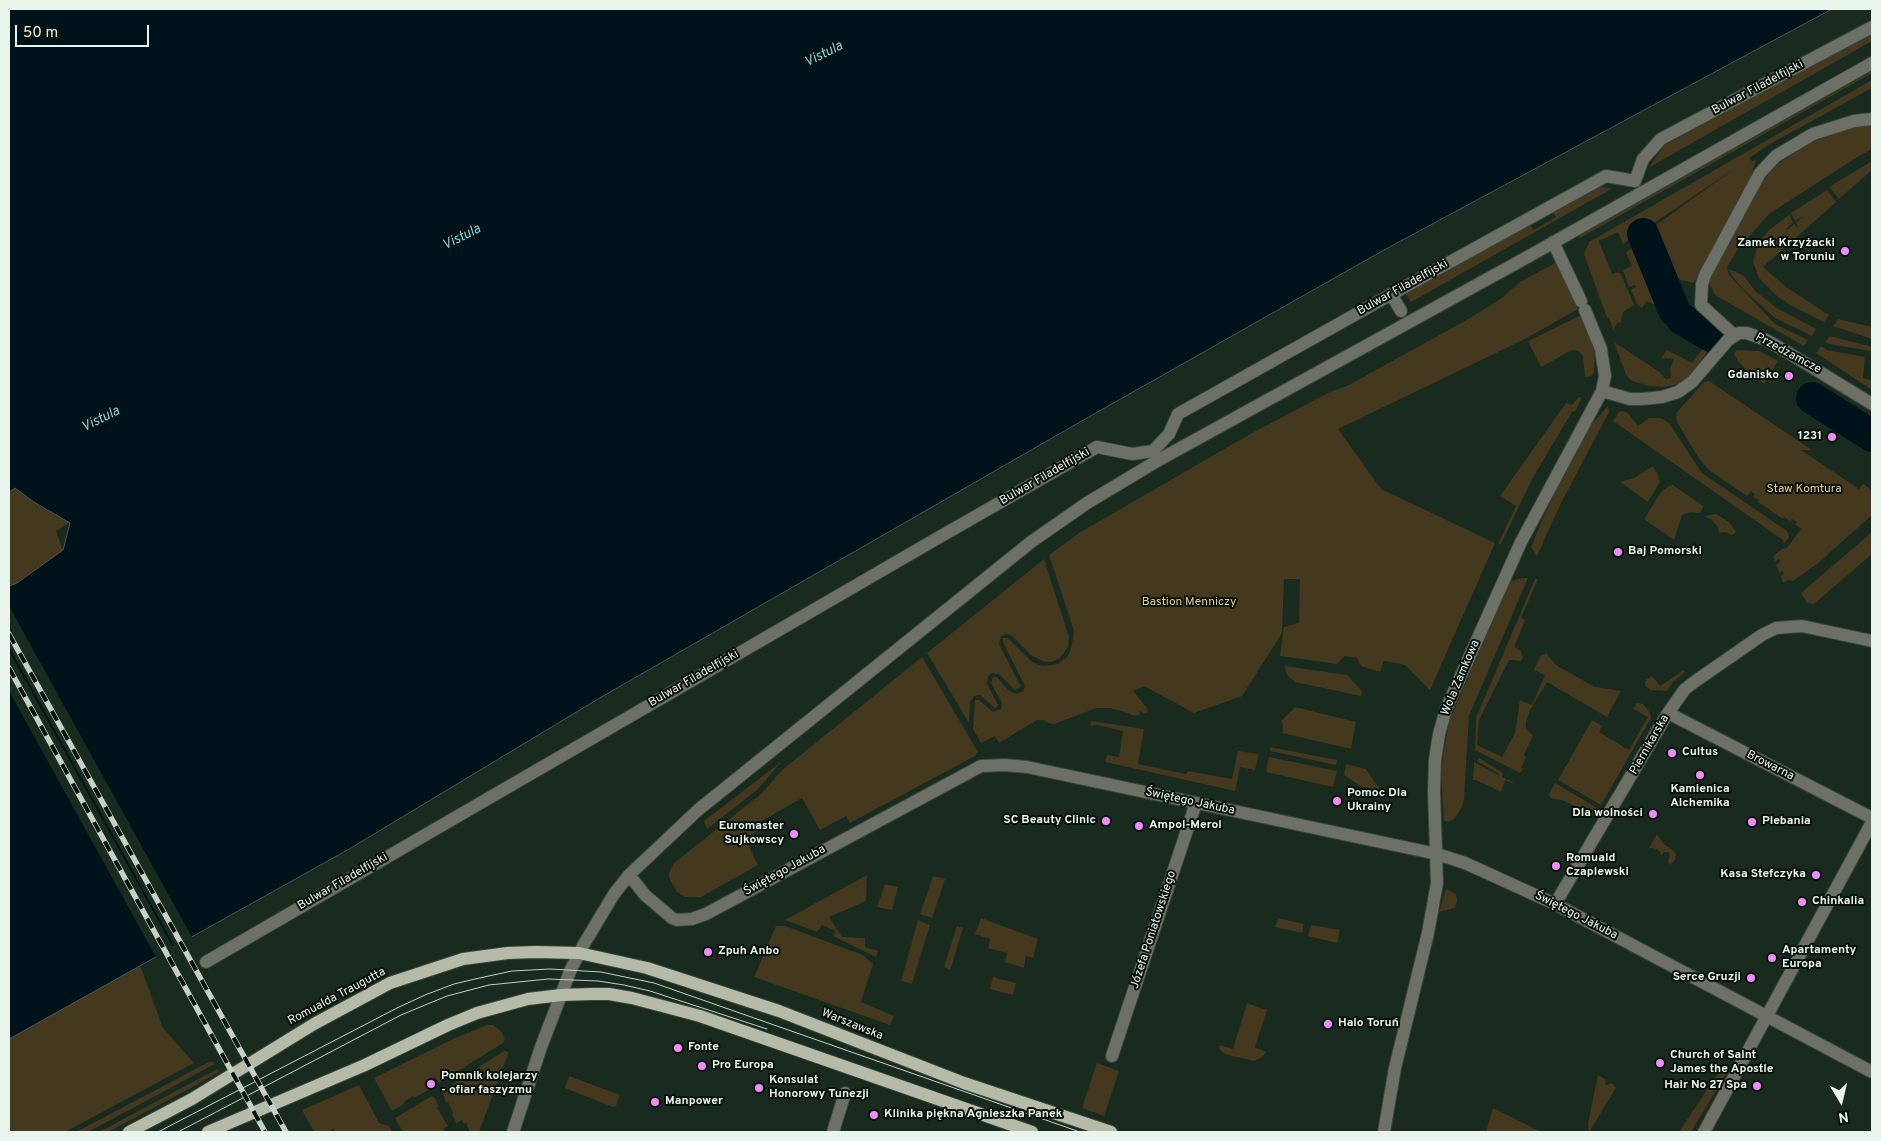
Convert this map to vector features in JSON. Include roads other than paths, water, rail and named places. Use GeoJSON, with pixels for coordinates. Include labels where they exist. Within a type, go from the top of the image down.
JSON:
{"type":"FeatureCollection","features":[{"type":"Feature","properties":{"kind":"main road","name":"Romualda Traugutta"},"geometry":{"type":"LineString","coordinates":[[129,1132],[192,1099],[314,1024],[390,983],[440,966],[482,956],[535,952],[579,953]]}},
{"type":"Feature","properties":{"kind":"main road","name":"Warszawska"},"geometry":{"type":"LineString","coordinates":[[579,953],[647,968],[780,1011],[964,1083],[1111,1132]]}},
{"type":"Feature","properties":{"kind":"main road"},"geometry":{"type":"LineString","coordinates":[[208,1132],[365,1065],[477,1013],[528,999],[561,994],[609,994],[661,1005],[700,1016],[1032,1132]]}},
{"type":"Feature","properties":{"kind":"street","name":"Bulwar Filadelfijski"},"geometry":{"type":"LineString","coordinates":[[206,962],[926,544],[1097,447],[1132,454],[1153,451],[1169,434],[1178,414],[1391,294],[1606,176],[1635,181],[1644,159],[1661,139],[1872,27]]}},
{"type":"Feature","properties":{"kind":"street"},"geometry":{"type":"LineString","coordinates":[[513,1132],[561,994],[579,953],[614,894],[629,875],[698,810],[766,753],[1031,542],[1087,503],[1157,461],[1872,63]]}},
{"type":"Feature","properties":{"kind":"street"},"geometry":{"type":"LineString","coordinates":[[1602,391],[1630,399],[1642,400],[1678,392],[1692,382],[1718,350],[1734,335],[1701,305],[1702,284],[1705,275],[1760,173],[1776,156],[1813,134],[1854,121],[1872,119]]}},
{"type":"Feature","properties":{"kind":"street","name":"Wola Zamkowa"},"geometry":{"type":"LineString","coordinates":[[1384,1132],[1395,1068],[1429,926],[1437,883],[1435,760],[1439,734],[1446,709],[1521,542],[1602,391],[1605,376],[1601,349],[1553,242]]}},
{"type":"Feature","properties":{"kind":"street"},"geometry":{"type":"LineString","coordinates":[[1391,294],[1401,311]]}},
{"type":"Feature","properties":{"kind":"street","name":"Przedzamcze"},"geometry":{"type":"LineString","coordinates":[[1734,335],[1747,334],[1766,340],[1872,404]]}},
{"type":"Feature","properties":{"kind":"street","name":"Piernikarska"},"geometry":{"type":"LineString","coordinates":[[1555,904],[1668,713],[1686,689],[1762,635],[1780,628],[1802,626],[1872,641]]}},
{"type":"Feature","properties":{"kind":"street","name":"Browarna"},"geometry":{"type":"LineString","coordinates":[[1668,713],[1872,820]]}},
{"type":"Feature","properties":{"kind":"street","name":"Świętego Jakuba"},"geometry":{"type":"LineString","coordinates":[[629,875],[645,895],[667,914],[677,920],[692,920],[981,766],[1027,768],[1437,854],[1465,863],[1555,904],[1872,1072]]}},
{"type":"Feature","properties":{"kind":"street","name":"Józefa Poniatowskiego"},"geometry":{"type":"LineString","coordinates":[[1112,1056],[1196,803]]}},
{"type":"Feature","properties":{"kind":"street"},"geometry":{"type":"LineString","coordinates":[[1704,1132],[1872,820]]}},
{"type":"Feature","properties":{"kind":"street"},"geometry":{"type":"LineString","coordinates":[[833,1132],[845,1093]]}},
{"type":"Feature","properties":{"kind":"water","name":"Vistula"},"geometry":{"type":"Polygon","coordinates":[[[9,9],[1832,9],[1384,250],[598,699],[351,848],[9,1039],[9,586],[17,583],[63,550],[70,523],[34,502],[15,488],[9,492],[9,9]]]}},
{"type":"Feature","properties":{"kind":"waterway"},"geometry":{"type":"LineString","coordinates":[[1643,234],[1674,310]]}},
{"type":"Feature","properties":{"kind":"waterway"},"geometry":{"type":"LineString","coordinates":[[1682,319],[1711,336]]}},
{"type":"Feature","properties":{"kind":"waterway"},"geometry":{"type":"LineString","coordinates":[[1812,398],[1872,436]]}},
{"type":"Feature","properties":{"kind":"tram line"},"geometry":{"type":"LineString","coordinates":[[158,1132],[425,995],[454,984],[512,971],[550,969],[601,972],[654,983],[1080,1132]]}},
{"type":"Feature","properties":{"kind":"tram line"},"geometry":{"type":"LineString","coordinates":[[178,1132],[401,1015],[447,996],[489,985],[548,979],[598,981],[624,985],[650,991],[767,1029]]}},
{"type":"Feature","properties":{"kind":"railway"},"geometry":{"type":"LineString","coordinates":[[9,634],[286,1132]]}},
{"type":"Feature","properties":{"kind":"railway"},"geometry":{"type":"LineString","coordinates":[[9,668],[265,1132]]}},
{"type":"Feature","properties":{"kind":"place","name":"Zamek Krzyżacki w Toruniu"},"geometry":{"type":"Point","coordinates":[1845,251]}},
{"type":"Feature","properties":{"kind":"place","name":"Gdanisko"},"geometry":{"type":"Point","coordinates":[1789,376]}},
{"type":"Feature","properties":{"kind":"place","name":"1231"},"geometry":{"type":"Point","coordinates":[1832,437]}},
{"type":"Feature","properties":{"kind":"place","name":"Baj Pomorski"},"geometry":{"type":"Point","coordinates":[1618,552]}},
{"type":"Feature","properties":{"kind":"place","name":"Cultus"},"geometry":{"type":"Point","coordinates":[1672,753]}},
{"type":"Feature","properties":{"kind":"place","name":"Kamienica Alchemika"},"geometry":{"type":"Point","coordinates":[1700,775]}},
{"type":"Feature","properties":{"kind":"place","name":"Pomoc Dla Ukrainy"},"geometry":{"type":"Point","coordinates":[1337,801]}},
{"type":"Feature","properties":{"kind":"place","name":"Dla wolności"},"geometry":{"type":"Point","coordinates":[1653,814]}},
{"type":"Feature","properties":{"kind":"place","name":"SC Beauty Clinic"},"geometry":{"type":"Point","coordinates":[1106,821]}},
{"type":"Feature","properties":{"kind":"place","name":"Plebania"},"geometry":{"type":"Point","coordinates":[1752,822]}},
{"type":"Feature","properties":{"kind":"place","name":"Ampol-Merol"},"geometry":{"type":"Point","coordinates":[1139,826]}},
{"type":"Feature","properties":{"kind":"place","name":"Euromaster Sujkowscy"},"geometry":{"type":"Point","coordinates":[794,834]}},
{"type":"Feature","properties":{"kind":"place","name":"Romuald Czaplewski"},"geometry":{"type":"Point","coordinates":[1556,866]}},
{"type":"Feature","properties":{"kind":"place","name":"Kasa Stefczyka"},"geometry":{"type":"Point","coordinates":[1816,875]}},
{"type":"Feature","properties":{"kind":"place","name":"Chinkalia"},"geometry":{"type":"Point","coordinates":[1802,902]}},
{"type":"Feature","properties":{"kind":"place","name":"Zpuh Anbo"},"geometry":{"type":"Point","coordinates":[708,952]}},
{"type":"Feature","properties":{"kind":"place","name":"Apartamenty Europa"},"geometry":{"type":"Point","coordinates":[1772,958]}},
{"type":"Feature","properties":{"kind":"place","name":"Serce Gruzji"},"geometry":{"type":"Point","coordinates":[1751,978]}},
{"type":"Feature","properties":{"kind":"place","name":"Halo Toruń"},"geometry":{"type":"Point","coordinates":[1328,1024]}},
{"type":"Feature","properties":{"kind":"place","name":"Fonte"},"geometry":{"type":"Point","coordinates":[678,1048]}},
{"type":"Feature","properties":{"kind":"place","name":"Church of Saint James the Apostle"},"geometry":{"type":"Point","coordinates":[1660,1063]}},
{"type":"Feature","properties":{"kind":"place","name":"Pro Europa"},"geometry":{"type":"Point","coordinates":[702,1066]}},
{"type":"Feature","properties":{"kind":"place","name":"Pomnik kolejarzy - ofiar faszyzmu"},"geometry":{"type":"Point","coordinates":[431,1084]}},
{"type":"Feature","properties":{"kind":"place","name":"Hair No 27 Spa"},"geometry":{"type":"Point","coordinates":[1757,1086]}},
{"type":"Feature","properties":{"kind":"place","name":"Konsulat Honorowy Tunezji"},"geometry":{"type":"Point","coordinates":[759,1088]}},
{"type":"Feature","properties":{"kind":"place","name":"Manpower"},"geometry":{"type":"Point","coordinates":[655,1102]}},
{"type":"Feature","properties":{"kind":"place","name":"Klinika piękna Agnieszka Panek"},"geometry":{"type":"Point","coordinates":[874,1115]}},
{"type":"Feature","properties":{"kind":"park label","name":"Staw Komtura"},"geometry":{"type":"Point","coordinates":[1804,490]}},
{"type":"Feature","properties":{"kind":"park label","name":"Bastion Menniczy"},"geometry":{"type":"Point","coordinates":[1189,603]}}]}
